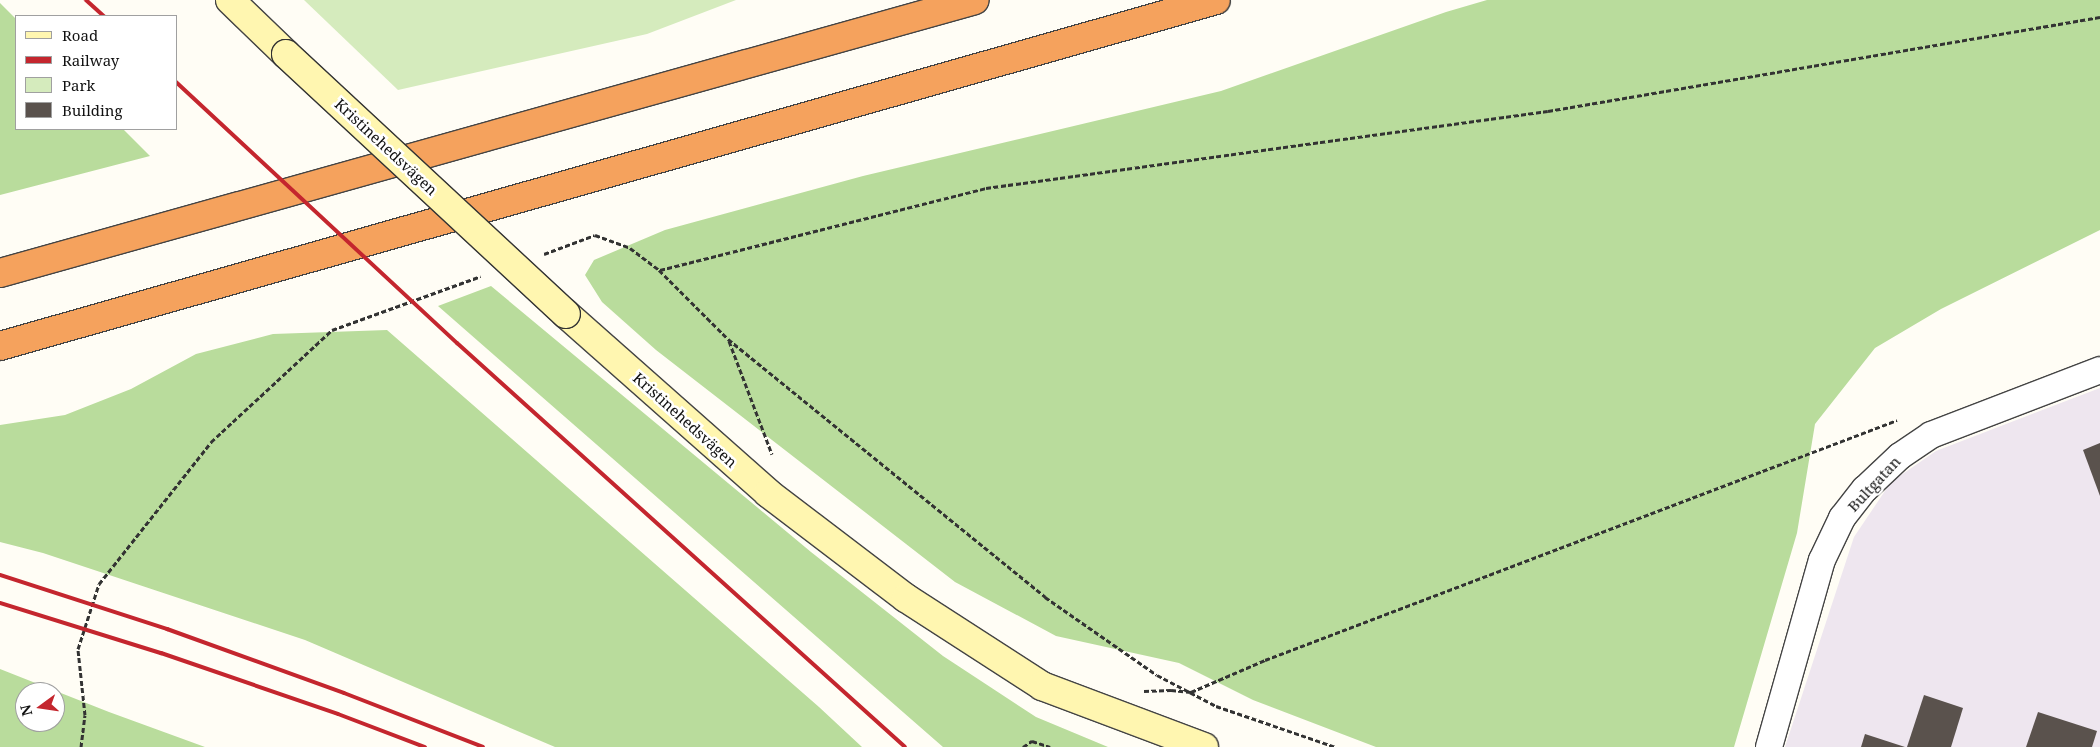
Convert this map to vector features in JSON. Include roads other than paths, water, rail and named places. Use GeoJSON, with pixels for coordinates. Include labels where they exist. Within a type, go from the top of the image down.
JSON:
{"type":"FeatureCollection","features":[{"type":"Feature","properties":{"kind":"highway"},"geometry":{"type":"LineString","coordinates":[[0,273],[974,0]]}},
{"type":"Feature","properties":{"kind":"highway"},"geometry":{"type":"LineString","coordinates":[[0,346],[1216,0]]}},
{"type":"Feature","properties":{"kind":"street","name":"Kristinehedsvägen"},"geometry":{"type":"LineString","coordinates":[[230,0],[566,314],[768,493],[906,598],[1042,686],[1204,747]]}},
{"type":"Feature","properties":{"kind":"street","name":"Bultgatan"},"geometry":{"type":"LineString","coordinates":[[1769,747],[1822,560],[1842,518],[1865,489],[1900,456],[1931,435],[2100,370]]}},
{"type":"Feature","properties":{"kind":"railway"},"geometry":{"type":"LineString","coordinates":[[86,0],[103,15]]}},
{"type":"Feature","properties":{"kind":"railway"},"geometry":{"type":"LineString","coordinates":[[178,84],[457,343],[905,747]]}},
{"type":"Feature","properties":{"kind":"railway"},"geometry":{"type":"LineString","coordinates":[[0,575],[167,629],[344,693],[483,747]]}},
{"type":"Feature","properties":{"kind":"railway"},"geometry":{"type":"LineString","coordinates":[[0,603],[161,653],[338,714],[425,747]]}}]}
